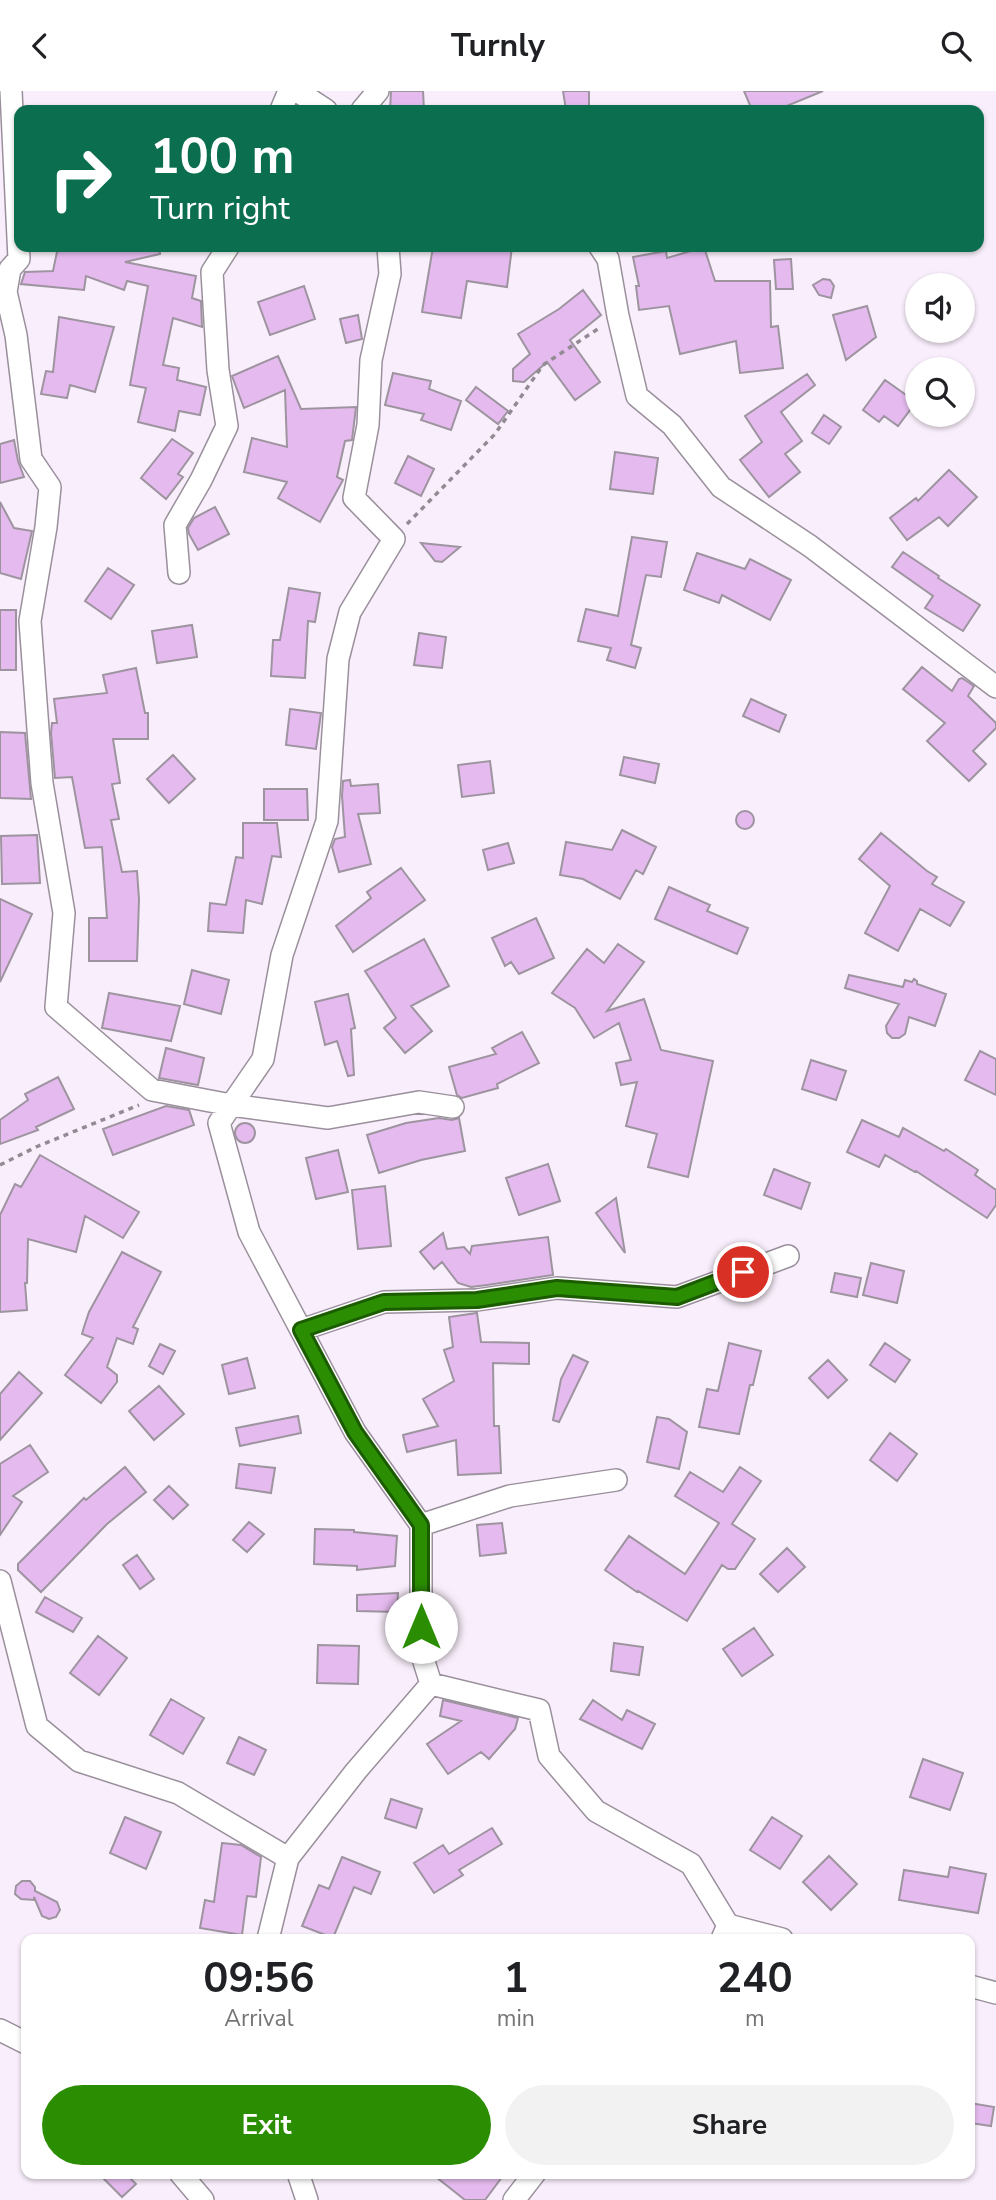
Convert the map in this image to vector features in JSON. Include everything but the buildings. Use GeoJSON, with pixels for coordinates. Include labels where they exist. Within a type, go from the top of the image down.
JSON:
{"type":"FeatureCollection","features":[{"type":"Feature","properties":{"kind":"street"},"geometry":{"type":"LineString","coordinates":[[12,91],[14,139]]}},
{"type":"Feature","properties":{"kind":"street"},"geometry":{"type":"LineString","coordinates":[[297,91],[318,105]]}},
{"type":"Feature","properties":{"kind":"street"},"geometry":{"type":"LineString","coordinates":[[366,105],[378,91]]}},
{"type":"Feature","properties":{"kind":"street"},"geometry":{"type":"LineString","coordinates":[[19,252],[19,259],[10,269],[6,292],[16,335],[31,459],[50,487],[30,621],[42,783],[64,912],[56,1007],[152,1090],[231,1105],[328,1118],[419,1102],[453,1107]]}},
{"type":"Feature","properties":{"kind":"street"},"geometry":{"type":"LineString","coordinates":[[179,573],[176,525],[227,426],[218,370],[212,272],[225,252]]}},
{"type":"Feature","properties":{"kind":"street"},"geometry":{"type":"LineString","coordinates":[[388,252],[390,274],[371,360],[368,425],[354,498],[394,538],[350,612],[338,659],[327,821],[282,955],[263,1059],[219,1123],[249,1232],[355,1432],[421,1525],[421,1652],[431,1684]]}},
{"type":"Feature","properties":{"kind":"street"},"geometry":{"type":"LineString","coordinates":[[603,252],[608,259],[637,396],[672,425],[721,487],[810,545],[996,687]]}},
{"type":"Feature","properties":{"kind":"street"},"geometry":{"type":"LineString","coordinates":[[301,1330],[384,1302],[477,1300],[557,1288],[677,1297],[788,1256]]}},
{"type":"Feature","properties":{"kind":"street"},"geometry":{"type":"LineString","coordinates":[[421,1525],[510,1496],[616,1480]]}},
{"type":"Feature","properties":{"kind":"street"},"geometry":{"type":"LineString","coordinates":[[0,1581],[37,1726],[79,1761],[178,1793],[288,1858]]}},
{"type":"Feature","properties":{"kind":"street"},"geometry":{"type":"LineString","coordinates":[[269,1934],[288,1858],[356,1771],[431,1684]]}},
{"type":"Feature","properties":{"kind":"street"},"geometry":{"type":"LineString","coordinates":[[431,1684],[539,1710],[549,1756],[596,1811],[691,1864],[725,1932]]}},
{"type":"Feature","properties":{"kind":"street"},"geometry":{"type":"LineString","coordinates":[[975,1987],[996,1993]]}},
{"type":"Feature","properties":{"kind":"street"},"geometry":{"type":"LineString","coordinates":[[0,2030],[21,2040]]}},
{"type":"Feature","properties":{"kind":"street"},"geometry":{"type":"LineString","coordinates":[[185,2179],[203,2200]]}},
{"type":"Feature","properties":{"kind":"street"},"geometry":{"type":"LineString","coordinates":[[300,2179],[307,2200]]}},
{"type":"Feature","properties":{"kind":"street"},"geometry":{"type":"LineString","coordinates":[[514,2200],[530,2179]]}},
{"type":"Feature","properties":{"kind":"path"},"geometry":{"type":"LineString","coordinates":[[394,538],[495,434],[543,365],[618,316]]}},
{"type":"Feature","properties":{"kind":"path"},"geometry":{"type":"LineString","coordinates":[[0,1165],[36,1147],[167,1093]]}},
{"type":"Feature","properties":{"kind":"route"},"geometry":{"type":"LineString","coordinates":[[421,1627],[421,1525],[355,1432],[301,1330],[384,1302],[477,1300],[557,1288],[677,1297],[743,1272]]}}]}
